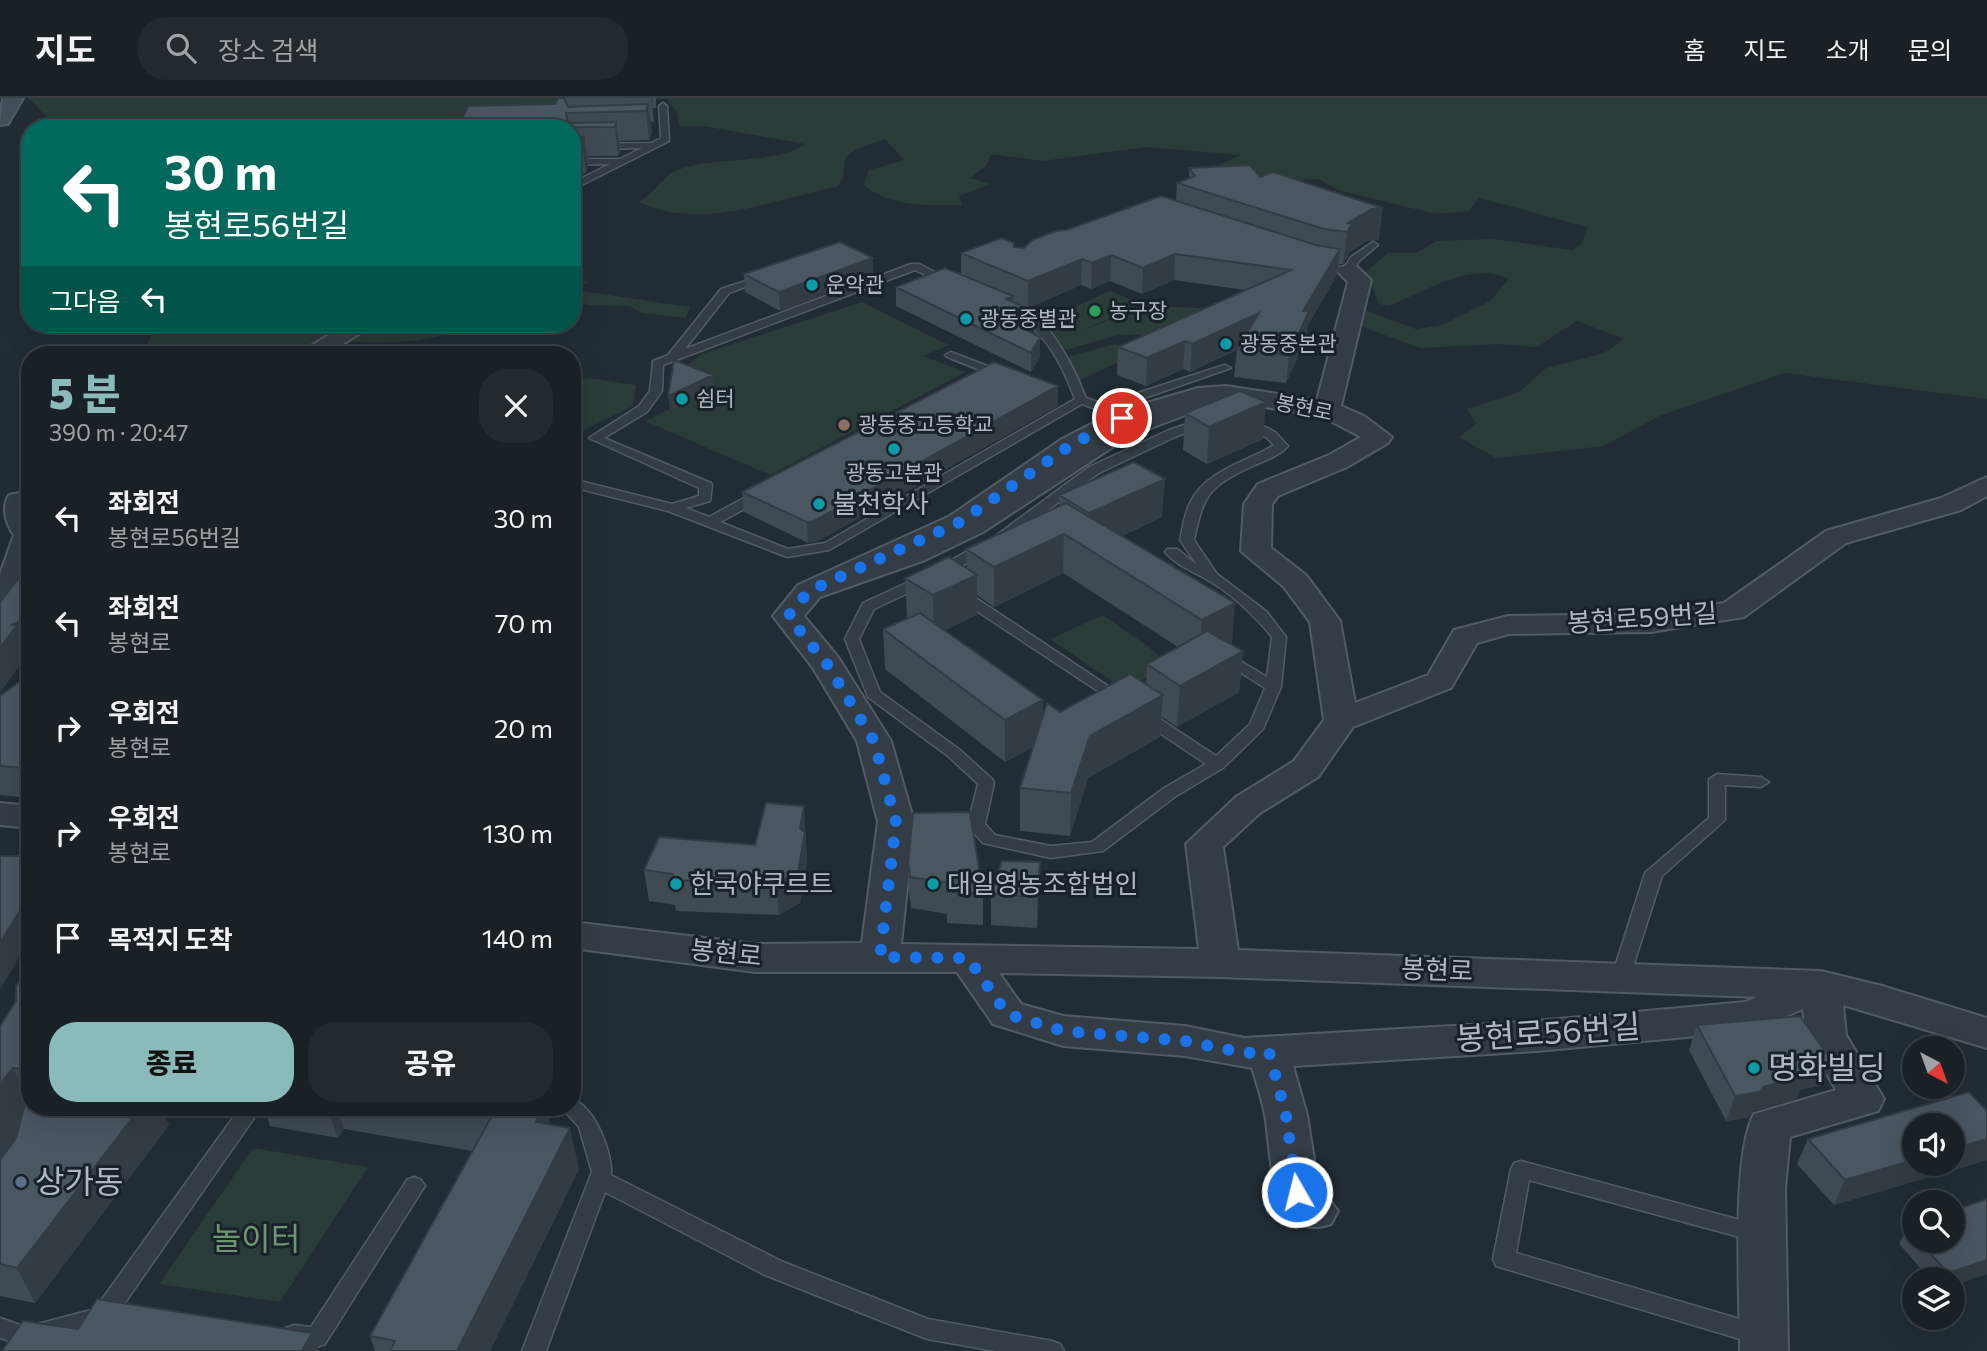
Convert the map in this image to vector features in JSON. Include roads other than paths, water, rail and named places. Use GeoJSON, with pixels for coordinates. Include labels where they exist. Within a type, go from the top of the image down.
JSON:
{"type":"FeatureCollection","features":[{"type":"Feature","properties":{"kind":"main road"},"geometry":{"type":"LineString","coordinates":[[0,119],[13,98]]}},
{"type":"Feature","properties":{"kind":"street"},"geometry":{"type":"LineString","coordinates":[[1220,963],[1204,844],[1248,805],[1306,768],[1341,720],[1325,621],[1295,581],[1256,551],[1258,504],[1268,490],[1338,461],[1379,437],[1341,415],[1360,280],[1348,271]]}},
{"type":"Feature","properties":{"kind":"street"},"geometry":{"type":"LineString","coordinates":[[324,346],[347,333]]}},
{"type":"Feature","properties":{"kind":"street","name":"봉현로"},"geometry":{"type":"LineString","coordinates":[[880,957],[901,826],[874,741],[827,664],[788,616],[809,591],[960,522],[1071,445],[1122,418],[1198,396],[1226,394],[1341,415]]}},
{"type":"Feature","properties":{"kind":"street","name":"봉현로59번길"},"geometry":{"type":"LineString","coordinates":[[1341,720],[1440,681],[1465,636],[1508,625],[1651,623],[1733,611],[1836,537],[1951,504],[1987,485]]}},
{"type":"Feature","properties":{"kind":"street"},"geometry":{"type":"LineString","coordinates":[[0,601],[10,587],[21,527]]}},
{"type":"Feature","properties":{"kind":"street"},"geometry":{"type":"LineString","coordinates":[[0,814],[21,816]]}},
{"type":"Feature","properties":{"kind":"street","name":"봉현로"},"geometry":{"type":"LineString","coordinates":[[581,936],[755,958],[880,957],[1220,963],[1821,985],[1882,1000],[1987,1032]]}},
{"type":"Feature","properties":{"kind":"street","name":"봉현로56번길"},"geometry":{"type":"LineString","coordinates":[[968,958],[1007,1014],[1063,1031],[1185,1041],[1244,1053],[1537,1036],[1751,1016],[1821,985]]}},
{"type":"Feature","properties":{"kind":"street"},"geometry":{"type":"LineString","coordinates":[[1764,1344],[1763,1188],[1769,1126],[1863,1099],[1826,1036],[1821,985]]}},
{"type":"Feature","properties":{"kind":"street"},"geometry":{"type":"LineString","coordinates":[[1269,1052],[1286,1115],[1297,1192],[1315,1211]]}},
{"type":"Feature","properties":{"kind":"lane"},"geometry":{"type":"LineString","coordinates":[[581,182],[666,139],[663,110],[651,113]]}},
{"type":"Feature","properties":{"kind":"lane"},"geometry":{"type":"LineString","coordinates":[[651,128],[664,127]]}},
{"type":"Feature","properties":{"kind":"lane"},"geometry":{"type":"LineString","coordinates":[[581,147],[655,145]]}},
{"type":"Feature","properties":{"kind":"lane"},"geometry":{"type":"LineString","coordinates":[[581,162],[623,161]]}},
{"type":"Feature","properties":{"kind":"lane"},"geometry":{"type":"LineString","coordinates":[[581,178],[590,178]]}},
{"type":"Feature","properties":{"kind":"lane"},"geometry":{"type":"LineString","coordinates":[[1305,263],[1348,271],[1355,259],[1373,245]]}},
{"type":"Feature","properties":{"kind":"lane"},"geometry":{"type":"LineString","coordinates":[[673,508],[705,498],[706,486],[595,438],[643,409],[656,391],[657,363],[915,267],[963,288]]}},
{"type":"Feature","properties":{"kind":"lane"},"geometry":{"type":"LineString","coordinates":[[672,357],[725,291],[774,274]]}},
{"type":"Feature","properties":{"kind":"lane"},"geometry":{"type":"LineString","coordinates":[[997,302],[1031,316],[1042,326],[1069,367],[1075,398]]}},
{"type":"Feature","properties":{"kind":"lane"},"geometry":{"type":"LineString","coordinates":[[951,355],[989,376],[1020,381]]}},
{"type":"Feature","properties":{"kind":"lane"},"geometry":{"type":"LineString","coordinates":[[581,485],[673,508],[787,553],[828,546],[1075,398],[1104,408],[1225,368]]}},
{"type":"Feature","properties":{"kind":"lane"},"geometry":{"type":"LineString","coordinates":[[976,825],[986,783],[954,753],[873,694],[852,639],[868,606],[933,576],[1007,534],[1094,470],[1173,433],[1225,419],[1245,421],[1272,435],[1282,446],[1266,457],[1210,483],[1196,503],[1187,540],[1212,577]]}},
{"type":"Feature","properties":{"kind":"lane"},"geometry":{"type":"LineString","coordinates":[[710,522],[776,486]]}},
{"type":"Feature","properties":{"kind":"lane"},"geometry":{"type":"LineString","coordinates":[[935,826],[976,825],[989,839],[1051,852],[1097,847],[1170,793],[1217,764],[1257,726],[1273,687],[1279,637],[1261,614],[1212,577],[1188,566],[1172,552]]}},
{"type":"Feature","properties":{"kind":"lane"},"geometry":{"type":"LineString","coordinates":[[933,576],[1217,764]]}},
{"type":"Feature","properties":{"kind":"lane"},"geometry":{"type":"LineString","coordinates":[[1232,662],[1273,687]]}},
{"type":"Feature","properties":{"kind":"lane"},"geometry":{"type":"LineString","coordinates":[[1621,976],[1654,873],[1717,820],[1717,779],[1761,782]]}},
{"type":"Feature","properties":{"kind":"lane"},"geometry":{"type":"LineString","coordinates":[[534,1351],[603,1172],[589,1123],[581,1115]]}},
{"type":"Feature","properties":{"kind":"lane"},"geometry":{"type":"LineString","coordinates":[[102,1317],[245,1116]]}},
{"type":"Feature","properties":{"kind":"lane"},"geometry":{"type":"LineString","coordinates":[[1764,1234],[1521,1169],[1504,1259],[1764,1344]]}},
{"type":"Feature","properties":{"kind":"lane"},"geometry":{"type":"LineString","coordinates":[[600,1179],[772,1268],[927,1329],[1052,1351]]}},
{"type":"Feature","properties":{"kind":"lane"},"geometry":{"type":"LineString","coordinates":[[278,1333],[317,1338],[414,1186]]}},
{"type":"Feature","properties":{"kind":"lane"},"geometry":{"type":"LineString","coordinates":[[0,1328],[21,1344],[102,1317],[119,1313],[132,1315]]}},
{"type":"Feature","properties":{"kind":"place","name":"운악관"},"geometry":{"type":"Point","coordinates":[812,285]}},
{"type":"Feature","properties":{"kind":"place","name":"농구장"},"geometry":{"type":"Point","coordinates":[1095,311]}},
{"type":"Feature","properties":{"kind":"place","name":"광동중별관"},"geometry":{"type":"Point","coordinates":[966,319]}},
{"type":"Feature","properties":{"kind":"place","name":"광동중본관"},"geometry":{"type":"Point","coordinates":[1226,344]}},
{"type":"Feature","properties":{"kind":"place","name":"쉼터"},"geometry":{"type":"Point","coordinates":[682,399]}},
{"type":"Feature","properties":{"kind":"place","name":"광동중고등학교"},"geometry":{"type":"Point","coordinates":[844,425]}},
{"type":"Feature","properties":{"kind":"place","name":"광동고본관"},"geometry":{"type":"Point","coordinates":[894,449]}},
{"type":"Feature","properties":{"kind":"place","name":"불천학사"},"geometry":{"type":"Point","coordinates":[819,504]}},
{"type":"Feature","properties":{"kind":"place","name":"한국야쿠르트"},"geometry":{"type":"Point","coordinates":[676,884]}},
{"type":"Feature","properties":{"kind":"place","name":"대일영농조합법인"},"geometry":{"type":"Point","coordinates":[933,884]}},
{"type":"Feature","properties":{"kind":"place","name":"명화빌딩"},"geometry":{"type":"Point","coordinates":[1754,1068]}},
{"type":"Feature","properties":{"kind":"place","name":"상가동"},"geometry":{"type":"Point","coordinates":[21,1182]}},
{"type":"Feature","properties":{"kind":"park label","name":"놀이터"},"geometry":{"type":"Point","coordinates":[256,1239]}}]}
